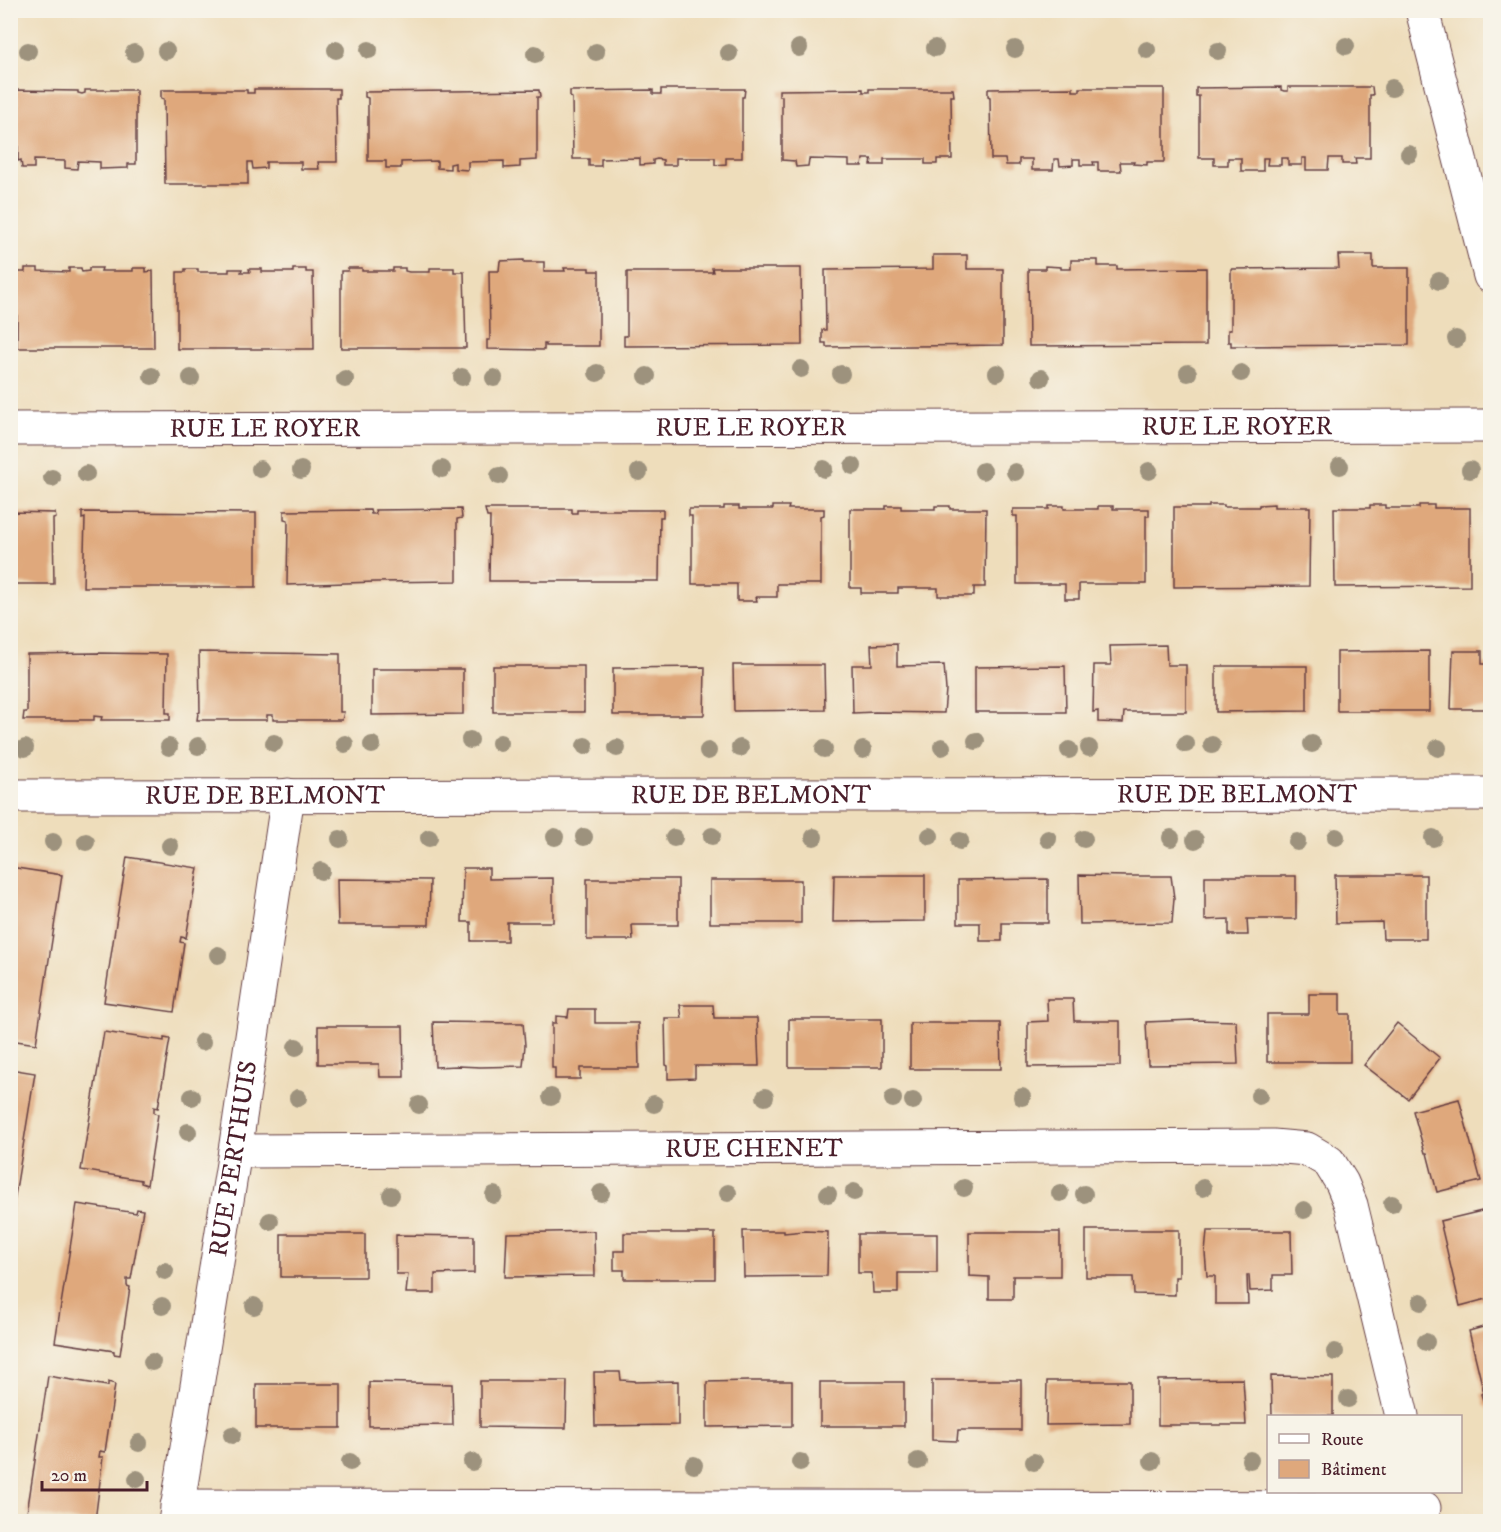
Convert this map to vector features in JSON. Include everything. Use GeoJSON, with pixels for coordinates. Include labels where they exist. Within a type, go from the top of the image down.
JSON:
{"type":"FeatureCollection","features":[{"type":"Feature","properties":{"kind":"street"},"geometry":{"type":"LineString","coordinates":[[1422,10],[1491,276]]}},
{"type":"Feature","properties":{"kind":"street","name":"RUE LE ROYER"},"geometry":{"type":"LineString","coordinates":[[10,429],[1491,426]]}},
{"type":"Feature","properties":{"kind":"street","name":"RUE DE BELMONT"},"geometry":{"type":"LineString","coordinates":[[10,796],[1491,794]]}},
{"type":"Feature","properties":{"kind":"street","name":"RUE PERTHUIS"},"geometry":{"type":"LineString","coordinates":[[176,1514],[235,1151],[288,795]]}},
{"type":"Feature","properties":{"kind":"street","name":"RUE CHENET"},"geometry":{"type":"LineString","coordinates":[[235,1151],[1273,1146],[1307,1149],[1329,1162],[1342,1183],[1351,1205],[1402,1415]]}},
{"type":"Feature","properties":{"kind":"street"},"geometry":{"type":"LineString","coordinates":[[176,1514],[1424,1507]]}},
{"type":"Feature","properties":{"kind":"building"},"geometry":{"type":"Polygon","coordinates":[[[1281,87],[1281,90],[1288,91],[1288,87],[1372,87],[1370,158],[1355,158],[1356,164],[1342,164],[1342,158],[1329,158],[1328,170],[1306,170],[1306,158],[1302,158],[1302,165],[1288,165],[1288,158],[1281,158],[1281,165],[1267,165],[1268,158],[1263,158],[1263,171],[1241,171],[1241,158],[1228,158],[1228,165],[1214,165],[1214,158],[1199,158],[1199,96],[1196,96],[1196,88],[1281,87]]]}},
{"type":"Feature","properties":{"kind":"building"},"geometry":{"type":"Polygon","coordinates":[[[1073,88],[1073,91],[1080,91],[1080,88],[1164,88],[1164,162],[1147,162],[1147,165],[1120,162],[1121,171],[1098,171],[1098,162],[1093,162],[1094,165],[1080,165],[1080,159],[1073,159],[1073,165],[1060,166],[1059,159],[1054,159],[1053,170],[1032,170],[1032,159],[1019,159],[1019,165],[1006,165],[1005,159],[991,159],[988,89],[1073,88]]]}},
{"type":"Feature","properties":{"kind":"building"},"geometry":{"type":"Polygon","coordinates":[[[254,89],[339,89],[339,98],[336,98],[337,162],[318,162],[319,169],[301,169],[301,162],[266,162],[266,168],[253,169],[252,162],[248,162],[248,184],[165,184],[164,99],[161,98],[161,90],[247,90],[247,93],[254,93],[254,89]]]}},
{"type":"Feature","properties":{"kind":"building"},"geometry":{"type":"Polygon","coordinates":[[[661,89],[745,89],[744,97],[742,97],[742,158],[726,158],[726,164],[715,165],[715,158],[676,158],[676,165],[663,165],[663,160],[657,159],[653,160],[653,164],[640,165],[640,158],[601,159],[601,166],[589,166],[589,159],[573,159],[570,91],[653,90],[653,94],[661,94],[661,89]]]}},
{"type":"Feature","properties":{"kind":"building"},"geometry":{"type":"Polygon","coordinates":[[[863,89],[863,92],[869,92],[869,89],[953,89],[954,96],[951,96],[952,159],[937,159],[937,164],[925,164],[925,159],[884,159],[884,165],[871,165],[872,159],[863,159],[862,166],[849,166],[849,160],[809,159],[808,166],[796,167],[795,161],[782,160],[782,96],[779,96],[779,90],[863,89]]]}},
{"type":"Feature","properties":{"kind":"building"},"geometry":{"type":"Polygon","coordinates":[[[14,90],[78,91],[82,94],[85,90],[136,90],[136,164],[128,164],[128,168],[100,169],[100,162],[78,161],[77,169],[65,168],[65,161],[34,160],[34,168],[22,168],[21,160],[18,161],[18,97],[14,96],[14,90]]]}},
{"type":"Feature","properties":{"kind":"building"},"geometry":{"type":"Polygon","coordinates":[[[539,90],[537,160],[520,161],[520,167],[504,168],[504,161],[468,162],[468,170],[455,169],[455,163],[450,164],[450,169],[437,168],[437,161],[401,162],[401,168],[386,168],[386,161],[368,161],[368,98],[365,97],[365,92],[539,90]]]}},
{"type":"Feature","properties":{"kind":"building"},"geometry":{"type":"Polygon","coordinates":[[[933,255],[967,255],[967,269],[1003,269],[1003,345],[826,347],[826,343],[822,343],[822,330],[826,330],[825,270],[933,269],[933,255]]]}},
{"type":"Feature","properties":{"kind":"building"},"geometry":{"type":"Polygon","coordinates":[[[1338,255],[1373,255],[1373,268],[1409,268],[1409,345],[1231,346],[1231,342],[1228,342],[1228,330],[1231,330],[1231,269],[1339,268],[1338,255]]]}},
{"type":"Feature","properties":{"kind":"building"},"geometry":{"type":"Polygon","coordinates":[[[524,260],[524,262],[544,262],[544,271],[589,268],[589,271],[599,271],[599,346],[546,346],[544,344],[544,350],[487,349],[487,340],[490,340],[489,271],[499,271],[500,261],[524,260]]]}},
{"type":"Feature","properties":{"kind":"building"},"geometry":{"type":"Polygon","coordinates":[[[1071,260],[1098,260],[1098,266],[1117,266],[1117,269],[1206,268],[1206,345],[1029,346],[1028,269],[1045,269],[1045,266],[1071,269],[1071,260]]]}},
{"type":"Feature","properties":{"kind":"building"},"geometry":{"type":"Polygon","coordinates":[[[25,268],[38,268],[38,271],[69,272],[69,268],[81,268],[82,272],[89,271],[89,268],[102,268],[101,271],[133,271],[133,268],[146,268],[146,272],[153,271],[154,348],[17,348],[17,272],[25,272],[25,268]]]}},
{"type":"Feature","properties":{"kind":"building"},"geometry":{"type":"Polygon","coordinates":[[[348,268],[362,268],[362,271],[393,271],[393,268],[405,268],[405,271],[409,272],[430,272],[430,268],[454,268],[454,272],[464,272],[466,348],[341,348],[341,271],[348,271],[348,268]]]}},
{"type":"Feature","properties":{"kind":"building"},"geometry":{"type":"Polygon","coordinates":[[[712,268],[801,268],[802,345],[624,346],[624,336],[627,336],[627,272],[713,272],[712,268]]]}},
{"type":"Feature","properties":{"kind":"building"},"geometry":{"type":"Polygon","coordinates":[[[185,269],[198,269],[198,272],[229,272],[229,269],[242,269],[241,272],[250,272],[249,269],[262,269],[262,272],[293,272],[293,269],[306,269],[306,272],[313,272],[314,349],[177,349],[177,272],[185,272],[185,269]]]}},
{"type":"Feature","properties":{"kind":"building"},"geometry":{"type":"Polygon","coordinates":[[[1274,504],[1274,507],[1310,507],[1309,586],[1174,587],[1174,507],[1224,505],[1224,507],[1259,507],[1259,505],[1274,504]]]}},
{"type":"Feature","properties":{"kind":"building"},"geometry":{"type":"Polygon","coordinates":[[[1370,505],[1385,505],[1385,508],[1419,508],[1419,505],[1434,505],[1434,508],[1470,508],[1470,586],[1335,587],[1334,508],[1370,508],[1370,505]]]}},
{"type":"Feature","properties":{"kind":"building"},"geometry":{"type":"Polygon","coordinates":[[[724,506],[739,506],[739,509],[773,509],[773,506],[789,506],[788,509],[824,509],[824,515],[821,516],[821,584],[777,584],[777,597],[756,597],[757,601],[737,601],[737,584],[692,584],[692,516],[689,516],[689,509],[724,509],[724,506]]]}},
{"type":"Feature","properties":{"kind":"building"},"geometry":{"type":"Polygon","coordinates":[[[886,506],[901,506],[901,509],[935,509],[935,506],[950,506],[950,509],[986,509],[985,587],[974,587],[974,596],[938,596],[938,588],[898,588],[898,593],[861,593],[861,588],[850,588],[850,509],[886,509],[886,506]]]}},
{"type":"Feature","properties":{"kind":"building"},"geometry":{"type":"Polygon","coordinates":[[[1049,506],[1064,506],[1064,509],[1098,509],[1098,506],[1113,506],[1113,509],[1149,509],[1149,516],[1146,516],[1146,584],[1079,584],[1079,599],[1065,599],[1065,584],[1017,584],[1017,516],[1013,516],[1013,509],[1049,509],[1049,506]]]}},
{"type":"Feature","properties":{"kind":"building"},"geometry":{"type":"Polygon","coordinates":[[[461,509],[462,518],[457,519],[457,581],[287,585],[288,520],[284,519],[284,511],[370,510],[371,514],[376,514],[375,510],[461,509]]]}},
{"type":"Feature","properties":{"kind":"building"},"geometry":{"type":"Polygon","coordinates":[[[485,509],[572,509],[572,513],[577,513],[577,510],[663,510],[663,517],[660,517],[659,581],[489,581],[490,517],[487,517],[485,509]]]}},
{"type":"Feature","properties":{"kind":"building"},"geometry":{"type":"Polygon","coordinates":[[[10,512],[55,513],[56,518],[53,519],[54,584],[10,584],[10,512]]]}},
{"type":"Feature","properties":{"kind":"building"},"geometry":{"type":"Polygon","coordinates":[[[82,512],[256,513],[256,587],[83,587],[85,518],[82,519],[82,512]]]}},
{"type":"Feature","properties":{"kind":"building"},"geometry":{"type":"Polygon","coordinates":[[[897,644],[897,666],[944,665],[946,690],[944,713],[853,713],[852,665],[872,665],[871,645],[897,644]]]}},
{"type":"Feature","properties":{"kind":"building"},"geometry":{"type":"Polygon","coordinates":[[[1166,645],[1167,665],[1186,665],[1186,712],[1124,712],[1123,723],[1098,722],[1098,711],[1093,712],[1094,665],[1111,665],[1110,646],[1166,645]]]}},
{"type":"Feature","properties":{"kind":"building"},"geometry":{"type":"Polygon","coordinates":[[[1429,651],[1429,711],[1337,711],[1337,652],[1429,651]]]}},
{"type":"Feature","properties":{"kind":"building"},"geometry":{"type":"Polygon","coordinates":[[[1453,651],[1482,651],[1482,664],[1490,664],[1490,709],[1451,709],[1453,651]]]}},
{"type":"Feature","properties":{"kind":"building"},"geometry":{"type":"Polygon","coordinates":[[[199,652],[340,654],[340,712],[344,712],[342,720],[273,720],[273,715],[267,715],[267,720],[197,720],[200,712],[199,652]]]}},
{"type":"Feature","properties":{"kind":"building"},"geometry":{"type":"Polygon","coordinates":[[[27,654],[167,654],[166,713],[170,713],[170,720],[101,720],[102,717],[94,716],[94,720],[23,720],[24,712],[27,712],[27,654]]]}},
{"type":"Feature","properties":{"kind":"building"},"geometry":{"type":"Polygon","coordinates":[[[733,665],[824,665],[825,710],[734,711],[733,665]]]}},
{"type":"Feature","properties":{"kind":"building"},"geometry":{"type":"Polygon","coordinates":[[[493,666],[584,666],[584,712],[493,712],[493,666]]]}},
{"type":"Feature","properties":{"kind":"building"},"geometry":{"type":"Polygon","coordinates":[[[1065,666],[1066,712],[975,712],[975,667],[1065,666]]]}},
{"type":"Feature","properties":{"kind":"building"},"geometry":{"type":"Polygon","coordinates":[[[1216,666],[1307,666],[1307,711],[1216,712],[1216,666]]]}},
{"type":"Feature","properties":{"kind":"building"},"geometry":{"type":"Polygon","coordinates":[[[705,667],[704,715],[613,715],[613,668],[705,667]]]}},
{"type":"Feature","properties":{"kind":"building"},"geometry":{"type":"Polygon","coordinates":[[[372,669],[463,669],[463,714],[372,715],[372,669]]]}},
{"type":"Feature","properties":{"kind":"building"},"geometry":{"type":"Polygon","coordinates":[[[127,857],[198,868],[186,938],[181,937],[180,942],[184,943],[174,1012],[104,1002],[127,857]]]}},
{"type":"Feature","properties":{"kind":"building"},"geometry":{"type":"Polygon","coordinates":[[[10,867],[62,875],[36,1044],[10,1040],[10,867]]]}},
{"type":"Feature","properties":{"kind":"building"},"geometry":{"type":"Polygon","coordinates":[[[463,868],[489,868],[489,879],[553,878],[553,922],[507,922],[507,941],[471,941],[471,922],[462,922],[463,868]]]}},
{"type":"Feature","properties":{"kind":"building"},"geometry":{"type":"Polygon","coordinates":[[[834,875],[925,875],[925,921],[833,922],[834,875]]]}},
{"type":"Feature","properties":{"kind":"building"},"geometry":{"type":"Polygon","coordinates":[[[1079,875],[1171,876],[1174,898],[1172,923],[1080,924],[1079,875]]]}},
{"type":"Feature","properties":{"kind":"building"},"geometry":{"type":"Polygon","coordinates":[[[1335,875],[1426,875],[1426,939],[1383,939],[1382,922],[1336,923],[1335,875]]]}},
{"type":"Feature","properties":{"kind":"building"},"geometry":{"type":"Polygon","coordinates":[[[1205,876],[1296,876],[1296,919],[1247,919],[1248,935],[1229,935],[1229,919],[1205,920],[1205,876]]]}},
{"type":"Feature","properties":{"kind":"building"},"geometry":{"type":"Polygon","coordinates":[[[337,879],[430,880],[429,925],[338,925],[337,879]]]}},
{"type":"Feature","properties":{"kind":"building"},"geometry":{"type":"Polygon","coordinates":[[[587,879],[678,879],[678,925],[632,925],[633,940],[587,940],[587,879]]]}},
{"type":"Feature","properties":{"kind":"building"},"geometry":{"type":"Polygon","coordinates":[[[1048,879],[1048,923],[1002,923],[1002,941],[980,941],[980,923],[958,923],[958,880],[1048,879]]]}},
{"type":"Feature","properties":{"kind":"building"},"geometry":{"type":"Polygon","coordinates":[[[710,880],[801,880],[801,923],[710,923],[710,880]]]}},
{"type":"Feature","properties":{"kind":"building"},"geometry":{"type":"Polygon","coordinates":[[[1309,994],[1340,994],[1340,1014],[1350,1014],[1350,1062],[1267,1062],[1267,1014],[1309,1014],[1309,994]]]}},
{"type":"Feature","properties":{"kind":"building"},"geometry":{"type":"Polygon","coordinates":[[[1047,999],[1073,999],[1074,1021],[1120,1021],[1120,1066],[1028,1067],[1028,1022],[1048,1021],[1047,999]]]}},
{"type":"Feature","properties":{"kind":"building"},"geometry":{"type":"Polygon","coordinates":[[[680,1005],[713,1005],[714,1018],[757,1018],[759,1066],[695,1066],[695,1078],[668,1079],[665,1018],[682,1018],[680,1005]]]}},
{"type":"Feature","properties":{"kind":"building"},"geometry":{"type":"Polygon","coordinates":[[[569,1009],[595,1009],[595,1023],[638,1023],[639,1068],[580,1068],[580,1079],[555,1079],[555,1068],[552,1068],[552,1023],[556,1023],[556,1016],[568,1017],[569,1009]]]}},
{"type":"Feature","properties":{"kind":"building"},"geometry":{"type":"Polygon","coordinates":[[[789,1019],[882,1019],[882,1067],[789,1067],[789,1019]]]}},
{"type":"Feature","properties":{"kind":"building"},"geometry":{"type":"Polygon","coordinates":[[[1236,1021],[1238,1064],[1148,1065],[1146,1022],[1236,1021]]]}},
{"type":"Feature","properties":{"kind":"building"},"geometry":{"type":"Polygon","coordinates":[[[433,1022],[523,1023],[525,1045],[523,1066],[435,1067],[433,1022]]]}},
{"type":"Feature","properties":{"kind":"building"},"geometry":{"type":"Polygon","coordinates":[[[910,1023],[1000,1023],[1001,1069],[910,1069],[910,1023]]]}},
{"type":"Feature","properties":{"kind":"building"},"geometry":{"type":"Polygon","coordinates":[[[1397,1023],[1440,1058],[1408,1099],[1364,1065],[1397,1023]]]}},
{"type":"Feature","properties":{"kind":"building"},"geometry":{"type":"Polygon","coordinates":[[[318,1026],[403,1026],[404,1077],[380,1077],[379,1064],[318,1064],[318,1026]]]}},
{"type":"Feature","properties":{"kind":"building"},"geometry":{"type":"Polygon","coordinates":[[[104,1032],[164,1041],[164,1038],[170,1039],[158,1108],[154,1107],[154,1113],[158,1114],[147,1185],[141,1183],[141,1180],[81,1170],[104,1032]]]}},
{"type":"Feature","properties":{"kind":"building"},"geometry":{"type":"Polygon","coordinates":[[[10,1069],[35,1073],[12,1214],[10,1214],[10,1069]]]}},
{"type":"Feature","properties":{"kind":"building"},"geometry":{"type":"Polygon","coordinates":[[[1459,1099],[1481,1181],[1437,1192],[1413,1111],[1459,1099]]]}},
{"type":"Feature","properties":{"kind":"building"},"geometry":{"type":"Polygon","coordinates":[[[77,1204],[136,1213],[137,1209],[143,1210],[131,1279],[127,1279],[127,1286],[130,1287],[120,1355],[114,1354],[114,1351],[55,1342],[77,1204]]]}},
{"type":"Feature","properties":{"kind":"building"},"geometry":{"type":"Polygon","coordinates":[[[1486,1210],[1490,1231],[1490,1298],[1460,1306],[1440,1221],[1486,1210]]]}},
{"type":"Feature","properties":{"kind":"building"},"geometry":{"type":"Polygon","coordinates":[[[1086,1230],[1179,1230],[1179,1277],[1175,1277],[1175,1295],[1134,1294],[1133,1277],[1086,1277],[1086,1230]]]}},
{"type":"Feature","properties":{"kind":"building"},"geometry":{"type":"Polygon","coordinates":[[[594,1231],[595,1276],[505,1277],[507,1233],[594,1231]]]}},
{"type":"Feature","properties":{"kind":"building"},"geometry":{"type":"Polygon","coordinates":[[[743,1231],[828,1232],[827,1276],[744,1277],[743,1231]]]}},
{"type":"Feature","properties":{"kind":"building"},"geometry":{"type":"Polygon","coordinates":[[[1207,1231],[1291,1231],[1292,1275],[1273,1275],[1273,1290],[1250,1291],[1249,1275],[1247,1275],[1248,1304],[1215,1304],[1215,1276],[1207,1276],[1205,1253],[1207,1231]]]}},
{"type":"Feature","properties":{"kind":"building"},"geometry":{"type":"Polygon","coordinates":[[[969,1232],[1060,1232],[1060,1276],[1013,1276],[1013,1299],[989,1299],[989,1277],[969,1276],[969,1232]]]}},
{"type":"Feature","properties":{"kind":"building"},"geometry":{"type":"Polygon","coordinates":[[[624,1233],[715,1233],[715,1279],[624,1279],[624,1270],[614,1270],[614,1251],[624,1251],[624,1233]]]}},
{"type":"Feature","properties":{"kind":"building"},"geometry":{"type":"Polygon","coordinates":[[[281,1234],[365,1234],[365,1277],[281,1277],[281,1234]]]}},
{"type":"Feature","properties":{"kind":"building"},"geometry":{"type":"Polygon","coordinates":[[[858,1234],[937,1234],[937,1273],[898,1273],[898,1293],[873,1293],[872,1273],[858,1273],[858,1234]]]}},
{"type":"Feature","properties":{"kind":"building"},"geometry":{"type":"Polygon","coordinates":[[[396,1235],[474,1236],[474,1273],[435,1274],[435,1293],[406,1293],[408,1274],[396,1274],[396,1235]]]}},
{"type":"Feature","properties":{"kind":"building"},"geometry":{"type":"Polygon","coordinates":[[[1490,1325],[1490,1410],[1488,1410],[1481,1394],[1484,1393],[1469,1331],[1490,1325]]]}},
{"type":"Feature","properties":{"kind":"building"},"geometry":{"type":"Polygon","coordinates":[[[594,1372],[620,1372],[621,1380],[635,1382],[678,1381],[678,1425],[595,1426],[594,1372]]]}},
{"type":"Feature","properties":{"kind":"building"},"geometry":{"type":"Polygon","coordinates":[[[48,1376],[108,1386],[108,1382],[115,1384],[105,1452],[100,1451],[99,1457],[103,1457],[95,1521],[77,1521],[27,1513],[48,1376]]]}},
{"type":"Feature","properties":{"kind":"building"},"geometry":{"type":"Polygon","coordinates":[[[1271,1376],[1333,1377],[1333,1415],[1272,1415],[1271,1376]]]}},
{"type":"Feature","properties":{"kind":"building"},"geometry":{"type":"Polygon","coordinates":[[[1243,1379],[1246,1425],[1158,1425],[1158,1380],[1243,1379]]]}},
{"type":"Feature","properties":{"kind":"building"},"geometry":{"type":"Polygon","coordinates":[[[932,1380],[1021,1380],[1021,1430],[958,1430],[957,1441],[932,1440],[932,1380]]]}},
{"type":"Feature","properties":{"kind":"building"},"geometry":{"type":"Polygon","coordinates":[[[480,1381],[567,1381],[566,1428],[480,1427],[480,1381]]]}},
{"type":"Feature","properties":{"kind":"building"},"geometry":{"type":"Polygon","coordinates":[[[792,1381],[792,1426],[707,1427],[707,1382],[792,1381]]]}},
{"type":"Feature","properties":{"kind":"building"},"geometry":{"type":"Polygon","coordinates":[[[1047,1381],[1130,1381],[1130,1424],[1046,1425],[1047,1381]]]}},
{"type":"Feature","properties":{"kind":"building"},"geometry":{"type":"Polygon","coordinates":[[[369,1382],[452,1384],[453,1425],[369,1426],[369,1382]]]}},
{"type":"Feature","properties":{"kind":"building"},"geometry":{"type":"Polygon","coordinates":[[[820,1382],[904,1382],[904,1426],[820,1426],[820,1382]]]}},
{"type":"Feature","properties":{"kind":"building"},"geometry":{"type":"Polygon","coordinates":[[[256,1384],[341,1384],[341,1428],[256,1428],[256,1384]]]}}]}
